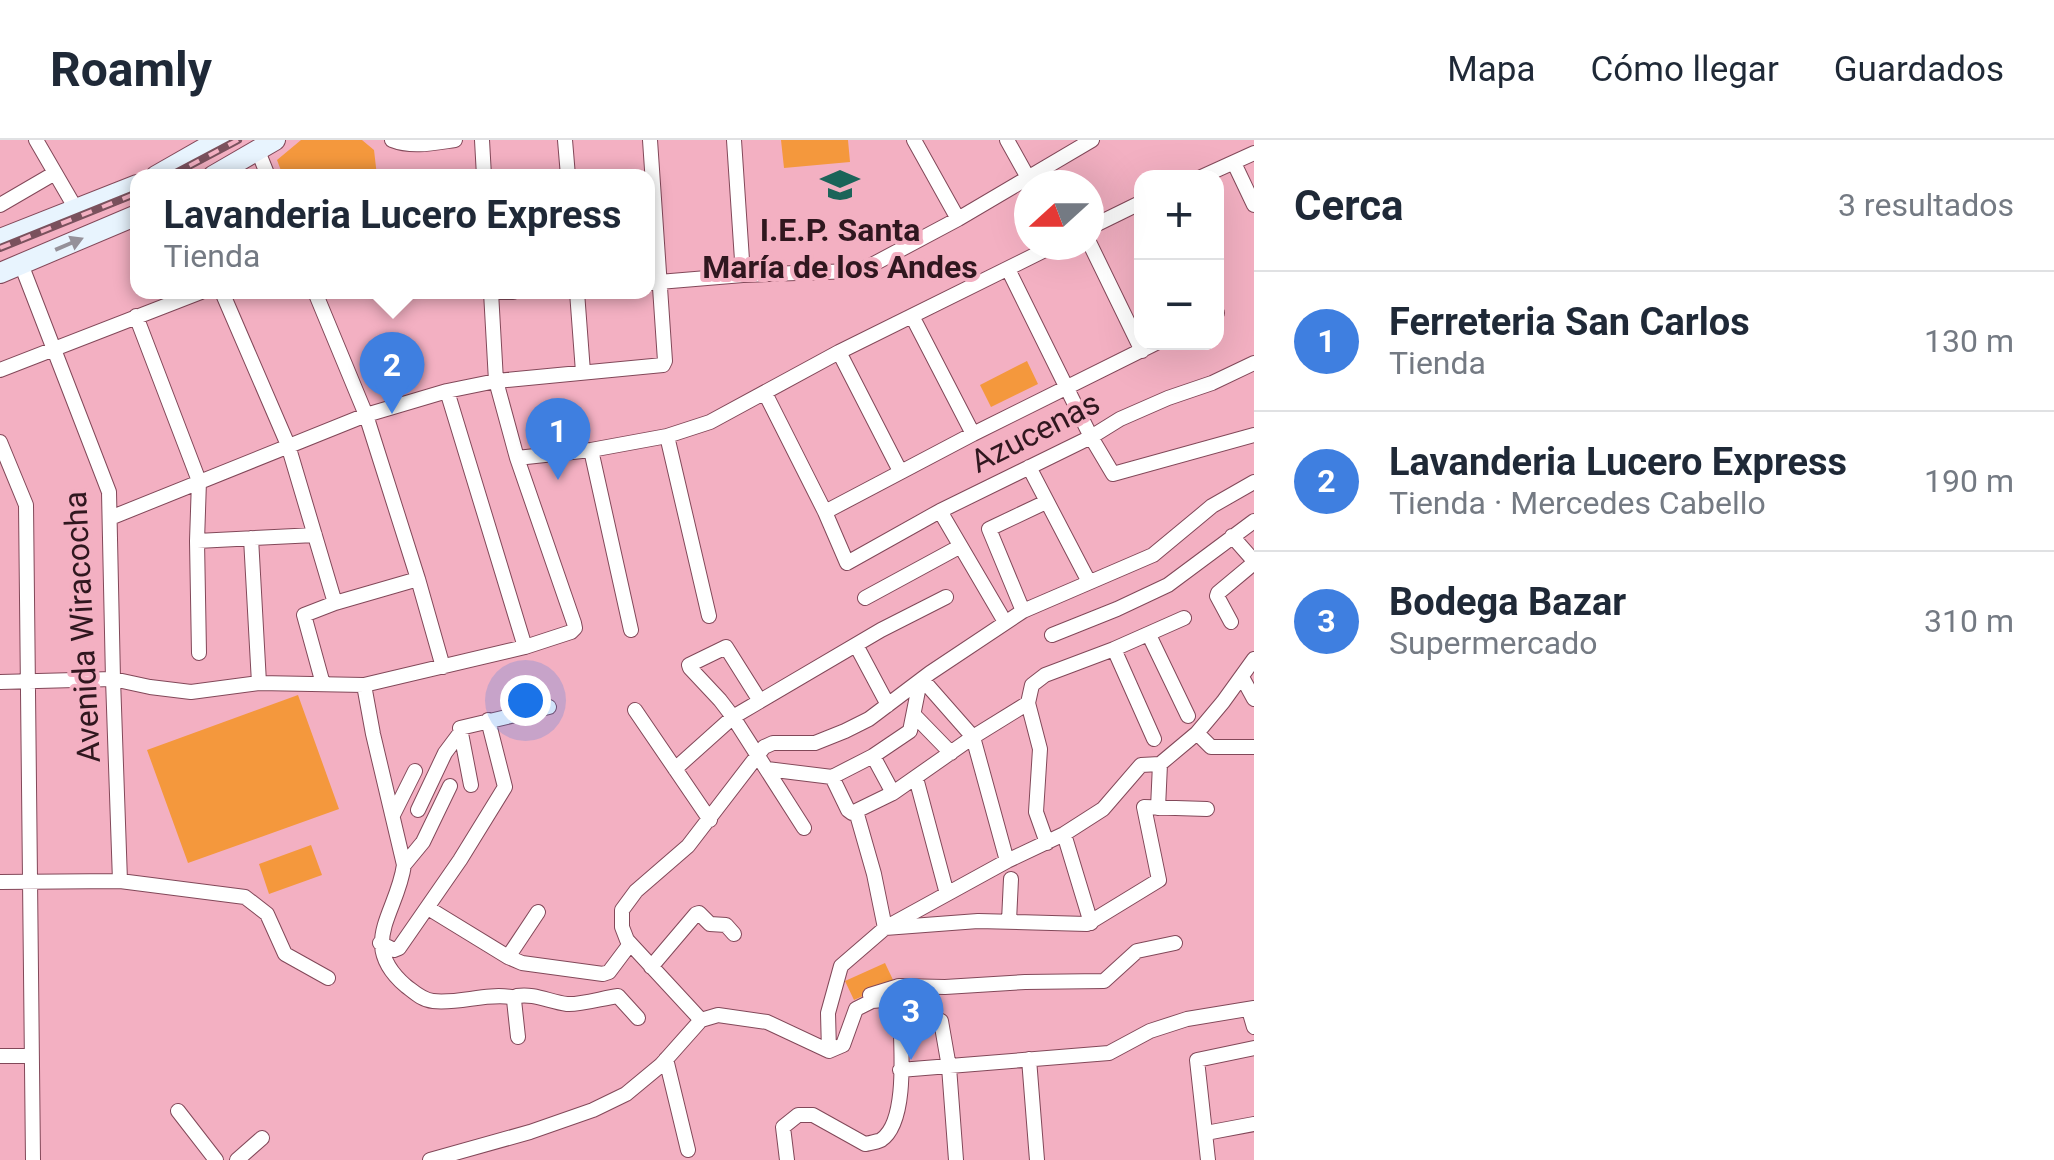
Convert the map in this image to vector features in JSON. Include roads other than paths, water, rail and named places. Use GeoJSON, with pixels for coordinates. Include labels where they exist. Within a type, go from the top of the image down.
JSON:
{"type":"FeatureCollection","features":[{"type":"Feature","properties":{"kind":"street"},"geometry":{"type":"LineString","coordinates":[[36,140],[76,209]]}},
{"type":"Feature","properties":{"kind":"street"},"geometry":{"type":"LineString","coordinates":[[168,169],[219,140]]}},
{"type":"Feature","properties":{"kind":"street"},"geometry":{"type":"LineString","coordinates":[[401,141],[428,144],[456,140]]}},
{"type":"Feature","properties":{"kind":"street"},"geometry":{"type":"LineString","coordinates":[[482,140],[484,169]]}},
{"type":"Feature","properties":{"kind":"street"},"geometry":{"type":"LineString","coordinates":[[565,140],[567,169]]}},
{"type":"Feature","properties":{"kind":"street"},"geometry":{"type":"LineString","coordinates":[[650,140],[651,169]]}},
{"type":"Feature","properties":{"kind":"street"},"geometry":{"type":"LineString","coordinates":[[734,140],[743,276]]}},
{"type":"Feature","properties":{"kind":"street"},"geometry":{"type":"LineString","coordinates":[[914,140],[958,219]]}},
{"type":"Feature","properties":{"kind":"street"},"geometry":{"type":"LineString","coordinates":[[1007,140],[1024,170]]}},
{"type":"Feature","properties":{"kind":"street"},"geometry":{"type":"LineString","coordinates":[[1038,170],[1092,140]]}},
{"type":"Feature","properties":{"kind":"street"},"geometry":{"type":"LineString","coordinates":[[225,169],[266,146]]}},
{"type":"Feature","properties":{"kind":"street"},"geometry":{"type":"LineString","coordinates":[[1218,170],[1254,154]]}},
{"type":"Feature","properties":{"kind":"street"},"geometry":{"type":"LineString","coordinates":[[1234,163],[1254,205]]}},
{"type":"Feature","properties":{"kind":"street"},"geometry":{"type":"LineString","coordinates":[[0,205],[55,172]]}},
{"type":"Feature","properties":{"kind":"street"},"geometry":{"type":"LineString","coordinates":[[655,282],[868,268],[1014,184]]}},
{"type":"Feature","properties":{"kind":"street"},"geometry":{"type":"LineString","coordinates":[[0,239],[130,187]]}},
{"type":"Feature","properties":{"kind":"street"},"geometry":{"type":"LineString","coordinates":[[1104,221],[1134,206]]}},
{"type":"Feature","properties":{"kind":"street"},"geometry":{"type":"LineString","coordinates":[[0,274],[130,218]]}},
{"type":"Feature","properties":{"kind":"street"},"geometry":{"type":"LineString","coordinates":[[517,458],[667,436],[710,422],[839,352],[1026,260]]}},
{"type":"Feature","properties":{"kind":"street"},"geometry":{"type":"LineString","coordinates":[[1098,260],[1134,334]]}},
{"type":"Feature","properties":{"kind":"street","name":"Avenida Wiracocha"},"geometry":{"type":"LineString","coordinates":[[22,264],[109,492],[120,881]]}},
{"type":"Feature","properties":{"kind":"street"},"geometry":{"type":"LineString","coordinates":[[1008,269],[1113,474],[1254,435]]}},
{"type":"Feature","properties":{"kind":"street"},"geometry":{"type":"LineString","coordinates":[[110,518],[366,415],[447,391],[496,381],[659,367],[665,361],[655,289]]}},
{"type":"Feature","properties":{"kind":"street"},"geometry":{"type":"LineString","coordinates":[[0,370],[182,299]]}},
{"type":"Feature","properties":{"kind":"street"},"geometry":{"type":"LineString","coordinates":[[225,299],[288,445],[335,603]]}},
{"type":"Feature","properties":{"kind":"street"},"geometry":{"type":"LineString","coordinates":[[318,299],[366,415],[443,666]]}},
{"type":"Feature","properties":{"kind":"street"},"geometry":{"type":"LineString","coordinates":[[0,682],[112,679],[191,692],[259,682],[364,685],[525,647],[571,632],[574,623],[517,458],[496,381],[491,299]]}},
{"type":"Feature","properties":{"kind":"street"},"geometry":{"type":"LineString","coordinates":[[577,299],[582,372]]}},
{"type":"Feature","properties":{"kind":"street"},"geometry":{"type":"LineString","coordinates":[[136,316],[200,481],[200,653]]}},
{"type":"Feature","properties":{"kind":"street"},"geometry":{"type":"LineString","coordinates":[[912,316],[973,434]]}},
{"type":"Feature","properties":{"kind":"street"},"geometry":{"type":"LineString","coordinates":[[766,393],[825,512],[1142,350]]}},
{"type":"Feature","properties":{"kind":"street"},"geometry":{"type":"LineString","coordinates":[[839,352],[900,472]]}},
{"type":"Feature","properties":{"kind":"street","name":"Azucenas"},"geometry":{"type":"LineString","coordinates":[[825,512],[847,563],[1120,419],[1254,362]]}},
{"type":"Feature","properties":{"kind":"street"},"geometry":{"type":"LineString","coordinates":[[447,391],[525,647]]}},
{"type":"Feature","properties":{"kind":"street"},"geometry":{"type":"LineString","coordinates":[[667,436],[710,616]]}},
{"type":"Feature","properties":{"kind":"street"},"geometry":{"type":"LineString","coordinates":[[0,442],[26,505],[33,1160]]}},
{"type":"Feature","properties":{"kind":"street"},"geometry":{"type":"LineString","coordinates":[[591,450],[631,630]]}},
{"type":"Feature","properties":{"kind":"street"},"geometry":{"type":"LineString","coordinates":[[1029,467],[1089,582]]}},
{"type":"Feature","properties":{"kind":"street"},"geometry":{"type":"LineString","coordinates":[[701,1020],[630,944],[622,927],[622,910],[636,891],[688,846],[768,744],[804,744],[845,731],[888,706],[1022,610],[1153,555],[1212,506],[1254,482]]}},
{"type":"Feature","properties":{"kind":"street"},"geometry":{"type":"LineString","coordinates":[[1022,610],[988,530],[1046,502]]}},
{"type":"Feature","properties":{"kind":"street"},"geometry":{"type":"LineString","coordinates":[[940,511],[1006,622]]}},
{"type":"Feature","properties":{"kind":"street"},"geometry":{"type":"LineString","coordinates":[[1052,635],[1168,585],[1254,521]]}},
{"type":"Feature","properties":{"kind":"street"},"geometry":{"type":"LineString","coordinates":[[197,541],[316,535]]}},
{"type":"Feature","properties":{"kind":"street"},"geometry":{"type":"LineString","coordinates":[[1231,622],[1218,592],[1254,562],[1232,536]]}},
{"type":"Feature","properties":{"kind":"street"},"geometry":{"type":"LineString","coordinates":[[251,538],[259,682]]}},
{"type":"Feature","properties":{"kind":"street"},"geometry":{"type":"LineString","coordinates":[[865,598],[959,547]]}},
{"type":"Feature","properties":{"kind":"street"},"geometry":{"type":"LineString","coordinates":[[324,684],[304,615],[418,579]]}},
{"type":"Feature","properties":{"kind":"street"},"geometry":{"type":"LineString","coordinates":[[675,769],[733,717],[946,597]]}},
{"type":"Feature","properties":{"kind":"street"},"geometry":{"type":"LineString","coordinates":[[1046,843],[1036,812],[1040,749],[1028,703],[1032,685],[1045,675],[1114,650],[1184,618]]}},
{"type":"Feature","properties":{"kind":"street"},"geometry":{"type":"LineString","coordinates":[[1149,635],[1188,716]]}},
{"type":"Feature","properties":{"kind":"street"},"geometry":{"type":"LineString","coordinates":[[856,645],[888,706]]}},
{"type":"Feature","properties":{"kind":"street"},"geometry":{"type":"LineString","coordinates":[[760,701],[726,647],[689,665],[733,717],[804,828]]}},
{"type":"Feature","properties":{"kind":"street"},"geometry":{"type":"LineString","coordinates":[[1114,650],[1154,739]]}},
{"type":"Feature","properties":{"kind":"street"},"geometry":{"type":"LineString","coordinates":[[885,928],[1009,920],[1091,922],[1158,880],[1151,807],[1160,764],[1250,688],[1254,659]]}},
{"type":"Feature","properties":{"kind":"street"},"geometry":{"type":"LineString","coordinates":[[767,769],[826,776],[872,756],[908,733],[921,680]]}},
{"type":"Feature","properties":{"kind":"street"},"geometry":{"type":"LineString","coordinates":[[921,680],[973,737],[1007,862]]}},
{"type":"Feature","properties":{"kind":"street"},"geometry":{"type":"LineString","coordinates":[[364,685],[404,865],[380,943],[386,963],[396,977],[426,1000],[507,996],[514,1000]]}},
{"type":"Feature","properties":{"kind":"street"},"geometry":{"type":"LineString","coordinates":[[804,744],[852,813],[893,793],[1028,703]]}},
{"type":"Feature","properties":{"kind":"street"},"geometry":{"type":"LineString","coordinates":[[471,785],[461,727],[549,707]]}},
{"type":"Feature","properties":{"kind":"street"},"geometry":{"type":"LineString","coordinates":[[634,710],[710,820]]}},
{"type":"Feature","properties":{"kind":"street"},"geometry":{"type":"LineString","coordinates":[[914,715],[951,753]]}},
{"type":"Feature","properties":{"kind":"street"},"geometry":{"type":"LineString","coordinates":[[380,943],[394,950],[399,948],[505,786],[488,720]]}},
{"type":"Feature","properties":{"kind":"street"},"geometry":{"type":"LineString","coordinates":[[418,810],[445,754],[460,733]]}},
{"type":"Feature","properties":{"kind":"street"},"geometry":{"type":"LineString","coordinates":[[1198,733],[1211,746],[1254,747]]}},
{"type":"Feature","properties":{"kind":"street"},"geometry":{"type":"LineString","coordinates":[[872,756],[893,793]]}},
{"type":"Feature","properties":{"kind":"street"},"geometry":{"type":"LineString","coordinates":[[829,1051],[828,1013],[841,966],[885,928],[1064,834],[1103,809],[1140,764],[1160,764]]}},
{"type":"Feature","properties":{"kind":"street"},"geometry":{"type":"LineString","coordinates":[[393,816],[415,770]]}},
{"type":"Feature","properties":{"kind":"street"},"geometry":{"type":"LineString","coordinates":[[916,778],[947,894]]}},
{"type":"Feature","properties":{"kind":"street"},"geometry":{"type":"LineString","coordinates":[[404,865],[423,842],[450,786]]}},
{"type":"Feature","properties":{"kind":"street"},"geometry":{"type":"LineString","coordinates":[[1151,807],[1207,809]]}},
{"type":"Feature","properties":{"kind":"street"},"geometry":{"type":"LineString","coordinates":[[856,811],[885,928]]}},
{"type":"Feature","properties":{"kind":"street"},"geometry":{"type":"LineString","coordinates":[[1064,834],[1091,922]]}},
{"type":"Feature","properties":{"kind":"street"},"geometry":{"type":"LineString","coordinates":[[1009,920],[1011,879]]}},
{"type":"Feature","properties":{"kind":"street"},"geometry":{"type":"LineString","coordinates":[[0,882],[120,881],[245,897],[267,914],[285,954],[328,978]]}},
{"type":"Feature","properties":{"kind":"street"},"geometry":{"type":"LineString","coordinates":[[428,908],[522,962],[603,974],[609,972],[630,944]]}},
{"type":"Feature","properties":{"kind":"street"},"geometry":{"type":"LineString","coordinates":[[508,957],[538,912]]}},
{"type":"Feature","properties":{"kind":"street"},"geometry":{"type":"LineString","coordinates":[[651,967],[698,912],[710,924],[726,925],[734,934]]}},
{"type":"Feature","properties":{"kind":"street"},"geometry":{"type":"LineString","coordinates":[[829,1051],[842,1045],[861,999],[876,992],[899,986],[1104,981],[1137,951],[1176,943]]}},
{"type":"Feature","properties":{"kind":"street"},"geometry":{"type":"LineString","coordinates":[[518,1036],[514,1000],[525,994],[574,1004],[618,996],[638,1018]]}},
{"type":"Feature","properties":{"kind":"street"},"geometry":{"type":"LineString","coordinates":[[787,1160],[783,1128],[798,1115],[814,1115],[865,1144],[880,1140],[895,1124],[901,1095],[900,1005],[886,999],[856,1010]]}},
{"type":"Feature","properties":{"kind":"street"},"geometry":{"type":"LineString","coordinates":[[900,1070],[1109,1053],[1150,1031],[1187,1019],[1251,1009],[1254,1028]]}},
{"type":"Feature","properties":{"kind":"street"},"geometry":{"type":"LineString","coordinates":[[430,1160],[530,1132],[626,1094],[666,1059],[701,1020],[718,1016],[768,1022],[829,1051]]}},
{"type":"Feature","properties":{"kind":"street"},"geometry":{"type":"LineString","coordinates":[[942,1021],[956,1160]]}},
{"type":"Feature","properties":{"kind":"street"},"geometry":{"type":"LineString","coordinates":[[1208,1160],[1197,1060],[1254,1048]]}},
{"type":"Feature","properties":{"kind":"street"},"geometry":{"type":"LineString","coordinates":[[0,1056],[32,1056]]}},
{"type":"Feature","properties":{"kind":"street"},"geometry":{"type":"LineString","coordinates":[[666,1059],[688,1150]]}},
{"type":"Feature","properties":{"kind":"street"},"geometry":{"type":"LineString","coordinates":[[1029,1060],[1038,1160]]}},
{"type":"Feature","properties":{"kind":"street"},"geometry":{"type":"LineString","coordinates":[[178,1111],[216,1160]]}},
{"type":"Feature","properties":{"kind":"street"},"geometry":{"type":"LineString","coordinates":[[1206,1133],[1254,1124]]}},
{"type":"Feature","properties":{"kind":"street"},"geometry":{"type":"LineString","coordinates":[[237,1160],[262,1138]]}},
{"type":"Feature","properties":{"kind":"railway"},"geometry":{"type":"LineString","coordinates":[[183,169],[238,140]]}},
{"type":"Feature","properties":{"kind":"railway"},"geometry":{"type":"LineString","coordinates":[[0,248],[130,196]]}},
{"type":"Feature","properties":{"kind":"place","name":"I.E.P. Santa María de los Andes"},"geometry":{"type":"Point","coordinates":[840,185]}},
{"type":"Feature","properties":{"kind":"place","name":"Lavanderia Lucero Express"},"geometry":{"type":"Point","coordinates":[392,414]}},
{"type":"Feature","properties":{"kind":"place","name":"Ferreteria San Carlos"},"geometry":{"type":"Point","coordinates":[558,480]}},
{"type":"Feature","properties":{"kind":"place","name":"Bodega Bazar"},"geometry":{"type":"Point","coordinates":[911,1060]}}]}
